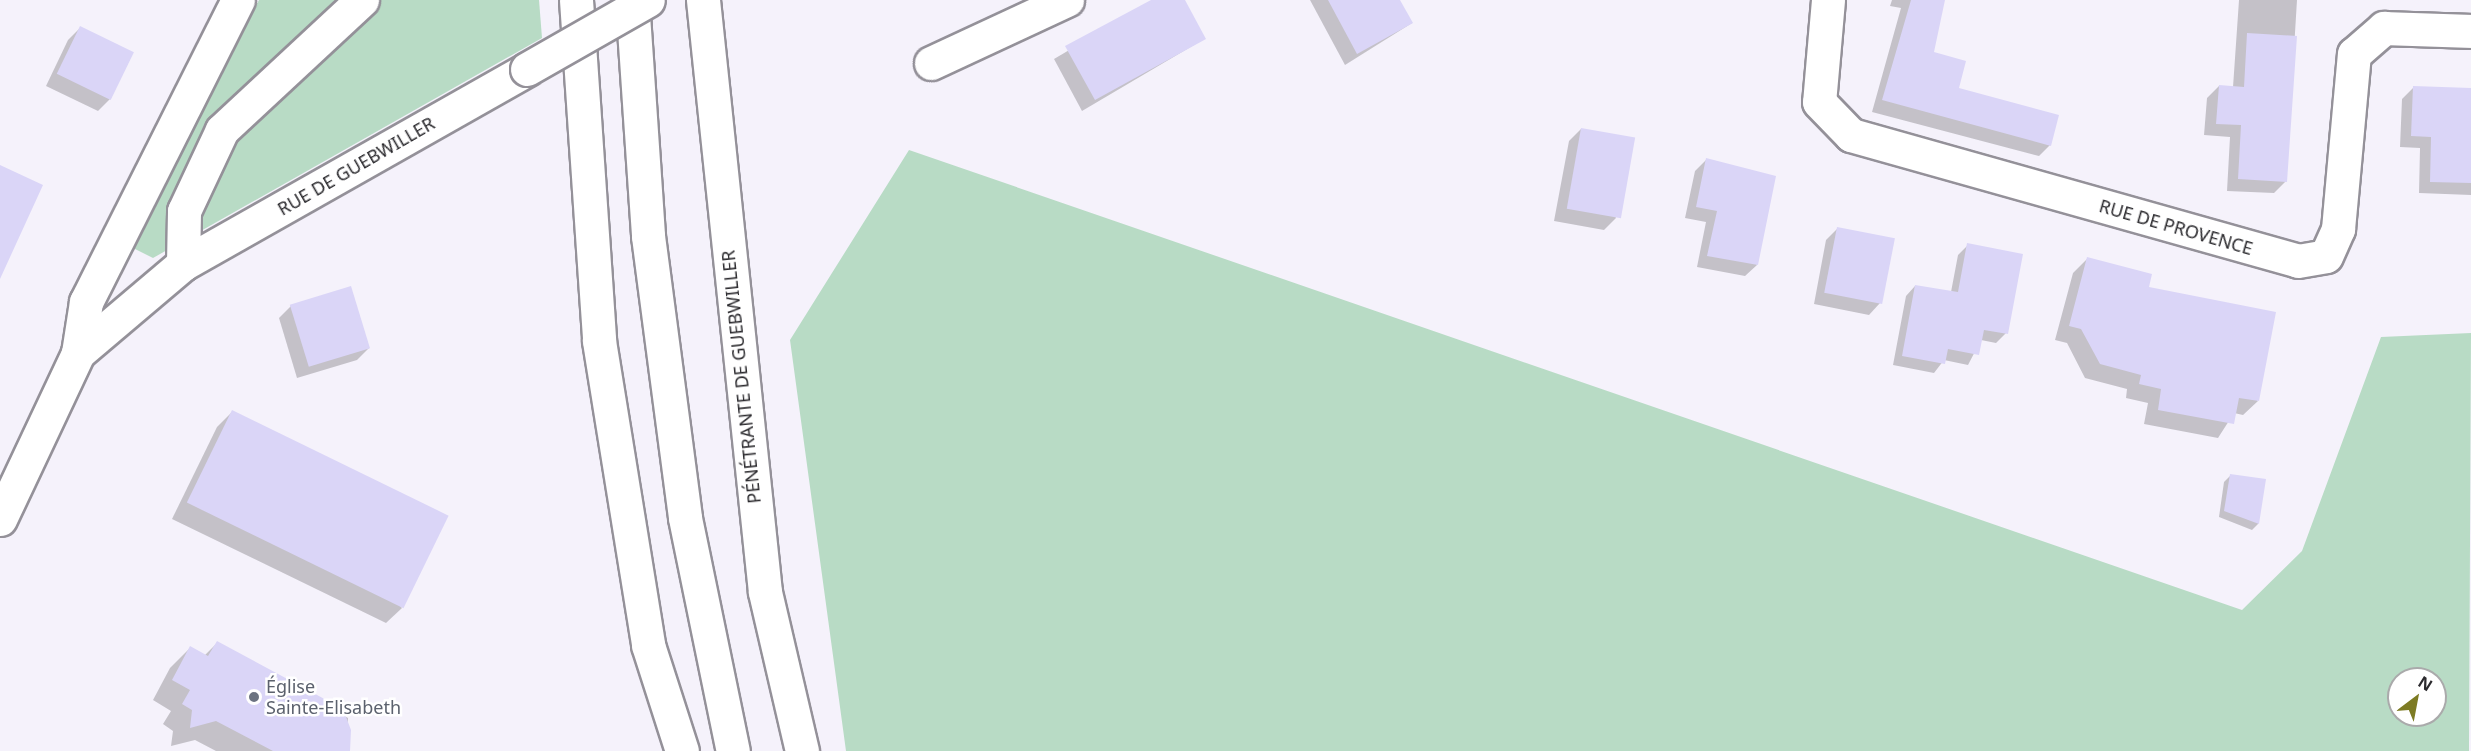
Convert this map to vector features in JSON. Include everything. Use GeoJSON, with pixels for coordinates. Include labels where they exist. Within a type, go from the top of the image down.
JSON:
{"type":"FeatureCollection","features":[{"type":"Feature","properties":{"kind":"main road","name":"RUE DE GUEBWILLER"},"geometry":{"type":"LineString","coordinates":[[0,519],[78,353],[86,302],[238,0]]}},
{"type":"Feature","properties":{"kind":"main road"},"geometry":{"type":"LineString","coordinates":[[183,264],[184,211],[222,130],[362,0]]}},
{"type":"Feature","properties":{"kind":"main road"},"geometry":{"type":"LineString","coordinates":[[576,0],[599,341],[648,645],[682,751]]}},
{"type":"Feature","properties":{"kind":"main road"},"geometry":{"type":"LineString","coordinates":[[632,0],[648,236],[683,506],[733,751]]}},
{"type":"Feature","properties":{"kind":"main road","name":"RUE DE GUEBWILLER"},"geometry":{"type":"LineString","coordinates":[[78,353],[183,264],[648,0]]}},
{"type":"Feature","properties":{"kind":"main road"},"geometry":{"type":"LineString","coordinates":[[931,63],[1067,0]]}},
{"type":"Feature","properties":{"kind":"main road","name":"RUE DE PROVENCE"},"geometry":{"type":"LineString","coordinates":[[1828,0],[1819,102],[1851,135],[2298,261],[2326,256],[2338,229],[2354,54],[2385,28],[2471,31]]}},
{"type":"Feature","properties":{"kind":"main road","name":"PÉNÉTRANTE DE GUEBWILLER"},"geometry":{"type":"LineString","coordinates":[[704,2],[765,592],[802,751]]}},
{"type":"Feature","properties":{"kind":"green space"},"geometry":{"type":"Polygon","coordinates":[[[259,0],[539,0],[542,38],[153,258],[131,247],[177,148],[259,0]]]}},
{"type":"Feature","properties":{"kind":"green space"},"geometry":{"type":"Polygon","coordinates":[[[909,150],[2242,610],[2302,551],[2381,337],[2471,333],[2469,751],[846,751],[790,340],[909,150]]]}},
{"type":"Feature","properties":{"kind":"building"},"geometry":{"type":"Polygon","coordinates":[[[1151,0],[1185,0],[1206,39],[1095,100],[1065,46],[1151,0]]]}},
{"type":"Feature","properties":{"kind":"building"},"geometry":{"type":"Polygon","coordinates":[[[1328,0],[1400,0],[1413,23],[1357,54],[1328,0]]]}},
{"type":"Feature","properties":{"kind":"building"},"geometry":{"type":"Polygon","coordinates":[[[1911,0],[1945,0],[1934,52],[1966,61],[1959,88],[2059,115],[2051,146],[1882,100],[1911,0]]]}},
{"type":"Feature","properties":{"kind":"building"},"geometry":{"type":"Polygon","coordinates":[[[80,26],[134,52],[111,100],[57,74],[80,26]]]}},
{"type":"Feature","properties":{"kind":"building"},"geometry":{"type":"Polygon","coordinates":[[[2247,33],[2297,36],[2287,182],[2238,179],[2241,125],[2216,124],[2219,85],[2244,87],[2247,33]]]}},
{"type":"Feature","properties":{"kind":"building"},"geometry":{"type":"Polygon","coordinates":[[[2413,86],[2471,88],[2471,183],[2430,182],[2431,137],[2411,136],[2413,86]]]}},
{"type":"Feature","properties":{"kind":"building"},"geometry":{"type":"Polygon","coordinates":[[[1581,128],[1635,138],[1621,218],[1567,209],[1581,128]]]}},
{"type":"Feature","properties":{"kind":"building"},"geometry":{"type":"Polygon","coordinates":[[[1706,158],[1776,176],[1758,265],[1707,256],[1717,211],[1696,207],[1706,158]]]}},
{"type":"Feature","properties":{"kind":"building"},"geometry":{"type":"Polygon","coordinates":[[[0,165],[43,185],[0,279],[0,165]]]}},
{"type":"Feature","properties":{"kind":"building"},"geometry":{"type":"Polygon","coordinates":[[[1837,227],[1895,238],[1882,304],[1824,293],[1837,227]]]}},
{"type":"Feature","properties":{"kind":"building"},"geometry":{"type":"Polygon","coordinates":[[[1967,243],[2023,254],[2008,334],[1984,330],[1979,355],[1948,349],[1945,364],[1902,356],[1915,285],[1958,292],[1967,243]]]}},
{"type":"Feature","properties":{"kind":"building"},"geometry":{"type":"Polygon","coordinates":[[[2087,257],[2152,274],[2149,287],[2276,312],[2259,401],[2239,398],[2234,424],[2158,410],[2161,389],[2139,384],[2141,375],[2100,364],[2081,329],[2069,326],[2087,257]]]}},
{"type":"Feature","properties":{"kind":"building"},"geometry":{"type":"Polygon","coordinates":[[[351,286],[370,348],[309,367],[290,305],[351,286]]]}},
{"type":"Feature","properties":{"kind":"building"},"geometry":{"type":"Polygon","coordinates":[[[232,410],[449,516],[403,608],[187,503],[232,410]]]}},
{"type":"Feature","properties":{"kind":"building"},"geometry":{"type":"Polygon","coordinates":[[[2230,474],[2266,479],[2259,524],[2224,511],[2230,474]]]}},
{"type":"Feature","properties":{"kind":"building","name":"Église Sainte-Elisabeth"},"geometry":{"type":"Polygon","coordinates":[[[217,641],[343,709],[351,730],[350,751],[273,751],[216,721],[190,728],[192,710],[182,704],[190,690],[172,680],[190,646],[208,656],[217,641]]]}},
{"type":"Feature","properties":{"kind":"place","name":"Église Sainte-Elisabeth"},"geometry":{"type":"Point","coordinates":[254,697]}}]}
